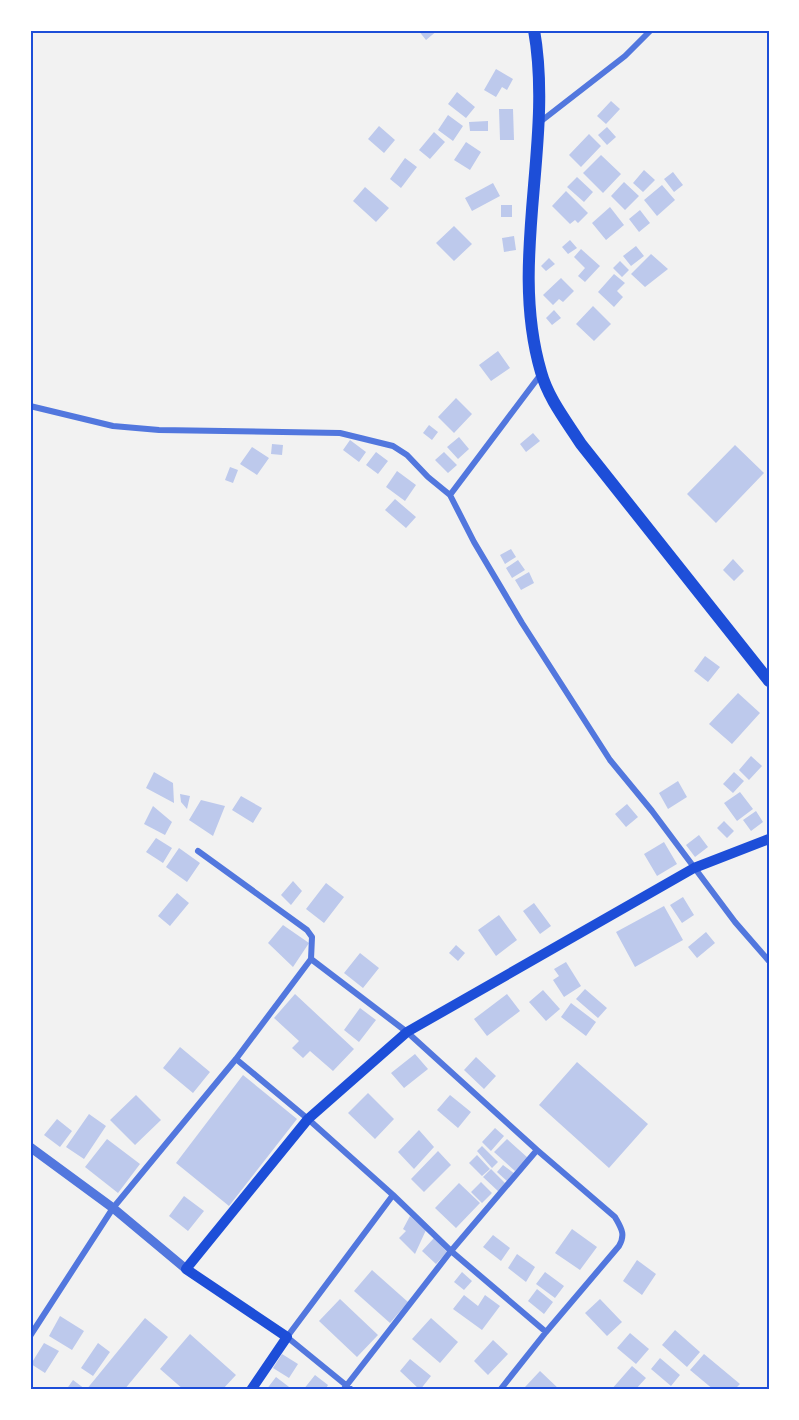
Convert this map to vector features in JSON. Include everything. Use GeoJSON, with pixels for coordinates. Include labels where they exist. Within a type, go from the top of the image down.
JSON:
{"type":"FeatureCollection","features":[{"type":"Feature","properties":{"kind":"main road"},"geometry":{"type":"LineString","coordinates":[[534,30],[538,52],[540,122],[530,222],[529,278],[534,338],[541,374],[581,444],[769,681]]}},
{"type":"Feature","properties":{"kind":"main road"},"geometry":{"type":"LineString","coordinates":[[251,1390],[286,1337],[186,1269],[308,1119],[407,1032],[694,868],[769,839]]}},
{"type":"Feature","properties":{"kind":"street"},"geometry":{"type":"LineString","coordinates":[[540,122],[626,56],[651,30]]}},
{"type":"Feature","properties":{"kind":"street"},"geometry":{"type":"LineString","coordinates":[[450,495],[541,374]]}},
{"type":"Feature","properties":{"kind":"street"},"geometry":{"type":"LineString","coordinates":[[30,406],[112,426],[159,430],[340,433],[393,446],[407,455],[428,477],[450,495],[474,542],[522,623],[610,760],[652,811],[735,922],[769,961]]}},
{"type":"Feature","properties":{"kind":"street"},"geometry":{"type":"LineString","coordinates":[[30,1336],[113,1208],[236,1059],[311,958],[312,937],[308,930],[198,851]]}},
{"type":"Feature","properties":{"kind":"street"},"geometry":{"type":"LineString","coordinates":[[311,958],[407,1032],[615,1217],[623,1234],[619,1246],[500,1390]]}},
{"type":"Feature","properties":{"kind":"street"},"geometry":{"type":"LineString","coordinates":[[236,1059],[308,1119],[393,1195],[451,1251],[546,1332]]}},
{"type":"Feature","properties":{"kind":"street"},"geometry":{"type":"LineString","coordinates":[[30,1147],[113,1208],[186,1269]]}},
{"type":"Feature","properties":{"kind":"street"},"geometry":{"type":"LineString","coordinates":[[393,1195],[286,1337],[347,1389],[451,1251],[537,1150]]}},
{"type":"Feature","properties":{"kind":"building"},"geometry":{"type":"Polygon","coordinates":[[[418,30],[438,30],[426,40],[418,30]]]}},
{"type":"Feature","properties":{"kind":"building"},"geometry":{"type":"Polygon","coordinates":[[[496,69],[513,79],[507,90],[502,87],[496,97],[484,90],[496,69]]]}},
{"type":"Feature","properties":{"kind":"building"},"geometry":{"type":"Polygon","coordinates":[[[457,92],[475,107],[466,118],[448,104],[457,92]]]}},
{"type":"Feature","properties":{"kind":"building"},"geometry":{"type":"Polygon","coordinates":[[[611,101],[620,109],[606,124],[597,116],[611,101]]]}},
{"type":"Feature","properties":{"kind":"building"},"geometry":{"type":"Polygon","coordinates":[[[499,109],[513,109],[514,140],[500,140],[499,109]]]}},
{"type":"Feature","properties":{"kind":"building"},"geometry":{"type":"Polygon","coordinates":[[[448,115],[463,126],[453,141],[438,130],[448,115]]]}},
{"type":"Feature","properties":{"kind":"building"},"geometry":{"type":"Polygon","coordinates":[[[488,121],[488,131],[470,131],[469,122],[488,121]]]}},
{"type":"Feature","properties":{"kind":"building"},"geometry":{"type":"Polygon","coordinates":[[[379,126],[395,140],[384,153],[368,139],[379,126]]]}},
{"type":"Feature","properties":{"kind":"building"},"geometry":{"type":"Polygon","coordinates":[[[607,127],[616,137],[607,145],[598,135],[607,127]]]}},
{"type":"Feature","properties":{"kind":"building"},"geometry":{"type":"Polygon","coordinates":[[[434,132],[445,142],[430,159],[419,150],[434,132]]]}},
{"type":"Feature","properties":{"kind":"building"},"geometry":{"type":"Polygon","coordinates":[[[589,134],[601,146],[581,167],[569,155],[589,134]]]}},
{"type":"Feature","properties":{"kind":"building"},"geometry":{"type":"Polygon","coordinates":[[[466,142],[481,152],[470,170],[454,160],[466,142]]]}},
{"type":"Feature","properties":{"kind":"building"},"geometry":{"type":"Polygon","coordinates":[[[601,155],[621,174],[603,193],[583,173],[601,155]]]}},
{"type":"Feature","properties":{"kind":"building"},"geometry":{"type":"Polygon","coordinates":[[[405,158],[417,167],[401,188],[390,179],[405,158]]]}},
{"type":"Feature","properties":{"kind":"building"},"geometry":{"type":"Polygon","coordinates":[[[644,170],[655,180],[643,192],[633,183],[644,170]]]}},
{"type":"Feature","properties":{"kind":"building"},"geometry":{"type":"Polygon","coordinates":[[[673,172],[683,185],[674,192],[664,179],[673,172]]]}},
{"type":"Feature","properties":{"kind":"building"},"geometry":{"type":"Polygon","coordinates":[[[577,177],[593,192],[584,202],[567,187],[577,177]]]}},
{"type":"Feature","properties":{"kind":"building"},"geometry":{"type":"Polygon","coordinates":[[[624,182],[639,196],[625,210],[611,196],[624,182]]]}},
{"type":"Feature","properties":{"kind":"building"},"geometry":{"type":"Polygon","coordinates":[[[493,183],[500,196],[472,211],[465,198],[493,183]]]}},
{"type":"Feature","properties":{"kind":"building"},"geometry":{"type":"Polygon","coordinates":[[[662,185],[675,200],[657,216],[644,200],[662,185]]]}},
{"type":"Feature","properties":{"kind":"building"},"geometry":{"type":"Polygon","coordinates":[[[365,187],[389,208],[376,222],[353,201],[365,187]]]}},
{"type":"Feature","properties":{"kind":"building"},"geometry":{"type":"Polygon","coordinates":[[[566,191],[588,213],[578,223],[575,220],[570,224],[552,206],[566,191]]]}},
{"type":"Feature","properties":{"kind":"building"},"geometry":{"type":"Polygon","coordinates":[[[501,205],[512,205],[512,217],[501,217],[501,205]]]}},
{"type":"Feature","properties":{"kind":"building"},"geometry":{"type":"Polygon","coordinates":[[[610,207],[624,225],[606,240],[592,223],[610,207]]]}},
{"type":"Feature","properties":{"kind":"building"},"geometry":{"type":"Polygon","coordinates":[[[640,210],[650,223],[639,232],[629,219],[640,210]]]}},
{"type":"Feature","properties":{"kind":"building"},"geometry":{"type":"Polygon","coordinates":[[[454,226],[472,244],[454,261],[436,243],[454,226]]]}},
{"type":"Feature","properties":{"kind":"building"},"geometry":{"type":"Polygon","coordinates":[[[514,236],[516,250],[504,252],[502,238],[514,236]]]}},
{"type":"Feature","properties":{"kind":"building"},"geometry":{"type":"Polygon","coordinates":[[[570,240],[577,248],[568,254],[562,247],[570,240]]]}},
{"type":"Feature","properties":{"kind":"building"},"geometry":{"type":"Polygon","coordinates":[[[636,246],[644,256],[631,266],[623,256],[636,246]]]}},
{"type":"Feature","properties":{"kind":"building"},"geometry":{"type":"Polygon","coordinates":[[[581,249],[600,266],[585,282],[578,276],[585,268],[574,257],[581,249]]]}},
{"type":"Feature","properties":{"kind":"building"},"geometry":{"type":"Polygon","coordinates":[[[651,254],[668,269],[645,287],[631,274],[651,254]]]}},
{"type":"Feature","properties":{"kind":"building"},"geometry":{"type":"Polygon","coordinates":[[[549,258],[555,264],[546,271],[541,266],[549,258]]]}},
{"type":"Feature","properties":{"kind":"building"},"geometry":{"type":"Polygon","coordinates":[[[620,261],[629,270],[622,277],[613,268],[620,261]]]}},
{"type":"Feature","properties":{"kind":"building"},"geometry":{"type":"Polygon","coordinates":[[[614,274],[625,283],[617,291],[623,297],[614,307],[598,292],[614,274]]]}},
{"type":"Feature","properties":{"kind":"building"},"geometry":{"type":"Polygon","coordinates":[[[561,278],[574,291],[563,302],[559,299],[553,305],[543,295],[561,278]]]}},
{"type":"Feature","properties":{"kind":"building"},"geometry":{"type":"Polygon","coordinates":[[[593,306],[611,324],[594,341],[576,324],[593,306]]]}},
{"type":"Feature","properties":{"kind":"building"},"geometry":{"type":"Polygon","coordinates":[[[554,310],[561,318],[552,325],[546,318],[554,310]]]}},
{"type":"Feature","properties":{"kind":"building"},"geometry":{"type":"Polygon","coordinates":[[[498,351],[510,368],[491,381],[479,365],[498,351]]]}},
{"type":"Feature","properties":{"kind":"building"},"geometry":{"type":"Polygon","coordinates":[[[456,398],[472,414],[454,433],[438,417],[456,398]]]}},
{"type":"Feature","properties":{"kind":"building"},"geometry":{"type":"Polygon","coordinates":[[[429,425],[438,432],[432,440],[423,433],[429,425]]]}},
{"type":"Feature","properties":{"kind":"building"},"geometry":{"type":"Polygon","coordinates":[[[533,433],[540,441],[526,452],[520,444],[533,433]]]}},
{"type":"Feature","properties":{"kind":"building"},"geometry":{"type":"Polygon","coordinates":[[[459,437],[469,449],[458,459],[447,447],[459,437]]]}},
{"type":"Feature","properties":{"kind":"building"},"geometry":{"type":"Polygon","coordinates":[[[350,440],[366,452],[359,462],[343,450],[350,440]]]}},
{"type":"Feature","properties":{"kind":"building"},"geometry":{"type":"Polygon","coordinates":[[[272,444],[283,445],[282,455],[271,454],[272,444]]]}},
{"type":"Feature","properties":{"kind":"building"},"geometry":{"type":"Polygon","coordinates":[[[735,445],[764,473],[716,523],[687,494],[735,445]]]}},
{"type":"Feature","properties":{"kind":"building"},"geometry":{"type":"Polygon","coordinates":[[[252,447],[269,458],[257,475],[240,464],[252,447]]]}},
{"type":"Feature","properties":{"kind":"building"},"geometry":{"type":"Polygon","coordinates":[[[376,452],[388,461],[378,474],[366,465],[376,452]]]}},
{"type":"Feature","properties":{"kind":"building"},"geometry":{"type":"Polygon","coordinates":[[[444,452],[457,465],[448,473],[435,460],[444,452]]]}},
{"type":"Feature","properties":{"kind":"building"},"geometry":{"type":"Polygon","coordinates":[[[230,467],[238,470],[233,483],[225,480],[230,467]]]}},
{"type":"Feature","properties":{"kind":"building"},"geometry":{"type":"Polygon","coordinates":[[[397,471],[416,485],[405,501],[386,487],[397,471]]]}},
{"type":"Feature","properties":{"kind":"building"},"geometry":{"type":"Polygon","coordinates":[[[395,499],[416,517],[406,528],[385,510],[395,499]]]}},
{"type":"Feature","properties":{"kind":"building"},"geometry":{"type":"Polygon","coordinates":[[[511,549],[516,557],[505,564],[500,555],[511,549]]]}},
{"type":"Feature","properties":{"kind":"building"},"geometry":{"type":"Polygon","coordinates":[[[733,559],[744,571],[734,581],[723,570],[733,559]]]}},
{"type":"Feature","properties":{"kind":"building"},"geometry":{"type":"Polygon","coordinates":[[[518,560],[525,570],[512,578],[506,568],[518,560]]]}},
{"type":"Feature","properties":{"kind":"building"},"geometry":{"type":"Polygon","coordinates":[[[529,572],[534,583],[521,590],[515,580],[529,572]]]}},
{"type":"Feature","properties":{"kind":"building"},"geometry":{"type":"Polygon","coordinates":[[[705,656],[720,667],[708,682],[694,671],[705,656]]]}},
{"type":"Feature","properties":{"kind":"building"},"geometry":{"type":"Polygon","coordinates":[[[738,693],[760,713],[732,744],[709,724],[738,693]]]}},
{"type":"Feature","properties":{"kind":"building"},"geometry":{"type":"Polygon","coordinates":[[[751,756],[762,766],[749,780],[739,770],[751,756]]]}},
{"type":"Feature","properties":{"kind":"building"},"geometry":{"type":"Polygon","coordinates":[[[154,772],[173,783],[174,803],[146,788],[154,772]]]}},
{"type":"Feature","properties":{"kind":"building"},"geometry":{"type":"Polygon","coordinates":[[[734,772],[744,781],[733,793],[723,784],[734,772]]]}},
{"type":"Feature","properties":{"kind":"building"},"geometry":{"type":"Polygon","coordinates":[[[678,781],[687,797],[668,809],[659,793],[678,781]]]}},
{"type":"Feature","properties":{"kind":"building"},"geometry":{"type":"Polygon","coordinates":[[[740,792],[753,809],[737,821],[724,803],[740,792]]]}},
{"type":"Feature","properties":{"kind":"building"},"geometry":{"type":"Polygon","coordinates":[[[180,794],[190,796],[187,809],[181,802],[180,794]]]}},
{"type":"Feature","properties":{"kind":"building"},"geometry":{"type":"Polygon","coordinates":[[[241,796],[262,808],[253,823],[232,810],[241,796]]]}},
{"type":"Feature","properties":{"kind":"building"},"geometry":{"type":"Polygon","coordinates":[[[201,800],[225,806],[213,836],[189,820],[201,800]]]}},
{"type":"Feature","properties":{"kind":"building"},"geometry":{"type":"Polygon","coordinates":[[[627,804],[638,817],[626,827],[615,814],[627,804]]]}},
{"type":"Feature","properties":{"kind":"building"},"geometry":{"type":"Polygon","coordinates":[[[153,806],[172,822],[165,835],[144,824],[153,806]]]}},
{"type":"Feature","properties":{"kind":"building"},"geometry":{"type":"Polygon","coordinates":[[[756,811],[763,822],[751,831],[743,820],[756,811]]]}},
{"type":"Feature","properties":{"kind":"building"},"geometry":{"type":"Polygon","coordinates":[[[724,821],[734,831],[727,838],[717,828],[724,821]]]}},
{"type":"Feature","properties":{"kind":"building"},"geometry":{"type":"Polygon","coordinates":[[[699,835],[708,847],[695,857],[686,845],[699,835]]]}},
{"type":"Feature","properties":{"kind":"building"},"geometry":{"type":"Polygon","coordinates":[[[156,838],[172,848],[163,863],[146,852],[156,838]]]}},
{"type":"Feature","properties":{"kind":"building"},"geometry":{"type":"Polygon","coordinates":[[[664,842],[677,864],[657,876],[644,854],[664,842]]]}},
{"type":"Feature","properties":{"kind":"building"},"geometry":{"type":"Polygon","coordinates":[[[179,848],[200,863],[187,882],[166,867],[179,848]]]}},
{"type":"Feature","properties":{"kind":"building"},"geometry":{"type":"Polygon","coordinates":[[[293,881],[302,891],[291,905],[281,895],[293,881]]]}},
{"type":"Feature","properties":{"kind":"building"},"geometry":{"type":"Polygon","coordinates":[[[326,883],[344,897],[324,923],[306,909],[326,883]]]}},
{"type":"Feature","properties":{"kind":"building"},"geometry":{"type":"Polygon","coordinates":[[[177,893],[189,903],[170,926],[158,916],[177,893]]]}},
{"type":"Feature","properties":{"kind":"building"},"geometry":{"type":"Polygon","coordinates":[[[683,897],[694,915],[682,923],[670,905],[683,897]]]}},
{"type":"Feature","properties":{"kind":"building"},"geometry":{"type":"Polygon","coordinates":[[[534,903],[551,926],[540,934],[523,911],[534,903]]]}},
{"type":"Feature","properties":{"kind":"building"},"geometry":{"type":"Polygon","coordinates":[[[664,906],[683,940],[635,967],[616,932],[664,906]]]}},
{"type":"Feature","properties":{"kind":"building"},"geometry":{"type":"Polygon","coordinates":[[[499,915],[517,940],[496,956],[478,930],[499,915]]]}},
{"type":"Feature","properties":{"kind":"building"},"geometry":{"type":"Polygon","coordinates":[[[283,925],[309,943],[293,967],[268,943],[283,925]]]}},
{"type":"Feature","properties":{"kind":"building"},"geometry":{"type":"Polygon","coordinates":[[[706,932],[715,943],[697,958],[688,947],[706,932]]]}},
{"type":"Feature","properties":{"kind":"building"},"geometry":{"type":"Polygon","coordinates":[[[456,945],[465,953],[458,961],[449,953],[456,945]]]}},
{"type":"Feature","properties":{"kind":"building"},"geometry":{"type":"Polygon","coordinates":[[[360,953],[379,968],[363,988],[344,973],[360,953]]]}},
{"type":"Feature","properties":{"kind":"building"},"geometry":{"type":"Polygon","coordinates":[[[566,962],[581,986],[564,997],[553,980],[559,976],[554,969],[566,962]]]}},
{"type":"Feature","properties":{"kind":"building"},"geometry":{"type":"Polygon","coordinates":[[[585,989],[607,1008],[598,1018],[576,999],[585,989]]]}},
{"type":"Feature","properties":{"kind":"building"},"geometry":{"type":"Polygon","coordinates":[[[543,990],[560,1009],[546,1021],[529,1002],[543,990]]]}},
{"type":"Feature","properties":{"kind":"building"},"geometry":{"type":"Polygon","coordinates":[[[295,994],[354,1049],[333,1071],[310,1051],[303,1058],[292,1048],[299,1041],[274,1018],[295,994]]]}},
{"type":"Feature","properties":{"kind":"building"},"geometry":{"type":"Polygon","coordinates":[[[507,994],[520,1011],[487,1036],[474,1019],[507,994]]]}},
{"type":"Feature","properties":{"kind":"building"},"geometry":{"type":"Polygon","coordinates":[[[571,1003],[596,1022],[586,1036],[561,1017],[571,1003]]]}},
{"type":"Feature","properties":{"kind":"building"},"geometry":{"type":"Polygon","coordinates":[[[360,1008],[376,1020],[359,1042],[344,1030],[360,1008]]]}},
{"type":"Feature","properties":{"kind":"building"},"geometry":{"type":"Polygon","coordinates":[[[180,1047],[210,1072],[193,1093],[163,1068],[180,1047]]]}},
{"type":"Feature","properties":{"kind":"building"},"geometry":{"type":"Polygon","coordinates":[[[415,1054],[428,1069],[404,1088],[391,1073],[415,1054]]]}},
{"type":"Feature","properties":{"kind":"building"},"geometry":{"type":"Polygon","coordinates":[[[476,1057],[496,1076],[484,1089],[464,1070],[476,1057]]]}},
{"type":"Feature","properties":{"kind":"building"},"geometry":{"type":"Polygon","coordinates":[[[577,1062],[648,1124],[609,1168],[539,1105],[577,1062]]]}},
{"type":"Feature","properties":{"kind":"building"},"geometry":{"type":"Polygon","coordinates":[[[243,1075],[297,1119],[229,1206],[176,1163],[243,1075]]]}},
{"type":"Feature","properties":{"kind":"building"},"geometry":{"type":"Polygon","coordinates":[[[368,1093],[394,1119],[375,1139],[348,1113],[368,1093]]]}},
{"type":"Feature","properties":{"kind":"building"},"geometry":{"type":"Polygon","coordinates":[[[136,1095],[161,1120],[135,1145],[110,1120],[136,1095]]]}},
{"type":"Feature","properties":{"kind":"building"},"geometry":{"type":"Polygon","coordinates":[[[450,1095],[471,1112],[458,1128],[437,1110],[450,1095]]]}},
{"type":"Feature","properties":{"kind":"building"},"geometry":{"type":"Polygon","coordinates":[[[89,1114],[106,1126],[84,1159],[66,1147],[89,1114]]]}},
{"type":"Feature","properties":{"kind":"building"},"geometry":{"type":"Polygon","coordinates":[[[57,1119],[72,1131],[60,1147],[44,1135],[57,1119]]]}},
{"type":"Feature","properties":{"kind":"building"},"geometry":{"type":"Polygon","coordinates":[[[495,1128],[504,1136],[491,1151],[482,1142],[495,1128]]]}},
{"type":"Feature","properties":{"kind":"building"},"geometry":{"type":"Polygon","coordinates":[[[419,1130],[434,1147],[414,1169],[398,1152],[419,1130]]]}},
{"type":"Feature","properties":{"kind":"building"},"geometry":{"type":"Polygon","coordinates":[[[107,1139],[140,1164],[118,1193],[85,1167],[107,1139]]]}},
{"type":"Feature","properties":{"kind":"building"},"geometry":{"type":"Polygon","coordinates":[[[507,1139],[528,1158],[515,1171],[494,1152],[507,1139]]]}},
{"type":"Feature","properties":{"kind":"building"},"geometry":{"type":"Polygon","coordinates":[[[482,1146],[498,1162],[492,1168],[477,1151],[482,1146]]]}},
{"type":"Feature","properties":{"kind":"building"},"geometry":{"type":"Polygon","coordinates":[[[438,1151],[451,1165],[424,1192],[411,1179],[438,1151]]]}},
{"type":"Feature","properties":{"kind":"building"},"geometry":{"type":"Polygon","coordinates":[[[477,1155],[490,1169],[482,1176],[469,1163],[477,1155]]]}},
{"type":"Feature","properties":{"kind":"building"},"geometry":{"type":"Polygon","coordinates":[[[503,1165],[515,1174],[508,1182],[497,1172],[503,1165]]]}},
{"type":"Feature","properties":{"kind":"building"},"geometry":{"type":"Polygon","coordinates":[[[491,1169],[506,1184],[499,1192],[483,1177],[491,1169]]]}},
{"type":"Feature","properties":{"kind":"building"},"geometry":{"type":"Polygon","coordinates":[[[481,1182],[492,1193],[482,1203],[471,1192],[481,1182]]]}},
{"type":"Feature","properties":{"kind":"building"},"geometry":{"type":"Polygon","coordinates":[[[459,1183],[480,1203],[456,1228],[435,1208],[459,1183]]]}},
{"type":"Feature","properties":{"kind":"building"},"geometry":{"type":"Polygon","coordinates":[[[184,1196],[204,1211],[188,1231],[169,1216],[184,1196]]]}},
{"type":"Feature","properties":{"kind":"building"},"geometry":{"type":"Polygon","coordinates":[[[410,1216],[426,1230],[415,1254],[399,1238],[406,1231],[403,1229],[410,1216]]]}},
{"type":"Feature","properties":{"kind":"building"},"geometry":{"type":"Polygon","coordinates":[[[572,1229],[597,1247],[580,1270],[555,1253],[572,1229]]]}},
{"type":"Feature","properties":{"kind":"building"},"geometry":{"type":"Polygon","coordinates":[[[493,1235],[510,1248],[501,1261],[483,1247],[493,1235]]]}},
{"type":"Feature","properties":{"kind":"building"},"geometry":{"type":"Polygon","coordinates":[[[434,1238],[447,1252],[436,1264],[422,1251],[434,1238]]]}},
{"type":"Feature","properties":{"kind":"building"},"geometry":{"type":"Polygon","coordinates":[[[517,1254],[535,1267],[526,1282],[508,1268],[517,1254]]]}},
{"type":"Feature","properties":{"kind":"building"},"geometry":{"type":"Polygon","coordinates":[[[637,1260],[656,1274],[642,1295],[623,1281],[637,1260]]]}},
{"type":"Feature","properties":{"kind":"building"},"geometry":{"type":"Polygon","coordinates":[[[372,1270],[408,1302],[390,1323],[354,1291],[372,1270]]]}},
{"type":"Feature","properties":{"kind":"building"},"geometry":{"type":"Polygon","coordinates":[[[462,1272],[472,1281],[464,1290],[454,1282],[462,1272]]]}},
{"type":"Feature","properties":{"kind":"building"},"geometry":{"type":"Polygon","coordinates":[[[545,1272],[564,1286],[555,1298],[536,1284],[545,1272]]]}},
{"type":"Feature","properties":{"kind":"building"},"geometry":{"type":"Polygon","coordinates":[[[537,1289],[553,1302],[544,1314],[528,1301],[537,1289]]]}},
{"type":"Feature","properties":{"kind":"building"},"geometry":{"type":"Polygon","coordinates":[[[464,1295],[478,1306],[485,1295],[500,1306],[482,1330],[453,1309],[464,1295]]]}},
{"type":"Feature","properties":{"kind":"building"},"geometry":{"type":"Polygon","coordinates":[[[340,1299],[378,1335],[357,1357],[319,1321],[340,1299]]]}},
{"type":"Feature","properties":{"kind":"building"},"geometry":{"type":"Polygon","coordinates":[[[600,1299],[622,1322],[607,1336],[585,1313],[600,1299]]]}},
{"type":"Feature","properties":{"kind":"building"},"geometry":{"type":"Polygon","coordinates":[[[60,1316],[84,1331],[72,1350],[49,1336],[60,1316]]]}},
{"type":"Feature","properties":{"kind":"building"},"geometry":{"type":"Polygon","coordinates":[[[145,1318],[168,1337],[124,1390],[86,1390],[145,1318]]]}},
{"type":"Feature","properties":{"kind":"building"},"geometry":{"type":"Polygon","coordinates":[[[431,1318],[458,1342],[440,1363],[412,1339],[431,1318]]]}},
{"type":"Feature","properties":{"kind":"building"},"geometry":{"type":"Polygon","coordinates":[[[675,1330],[700,1352],[687,1367],[662,1345],[675,1330]]]}},
{"type":"Feature","properties":{"kind":"building"},"geometry":{"type":"Polygon","coordinates":[[[630,1333],[649,1349],[636,1364],[617,1348],[630,1333]]]}},
{"type":"Feature","properties":{"kind":"building"},"geometry":{"type":"Polygon","coordinates":[[[190,1334],[236,1375],[222,1390],[184,1390],[160,1369],[190,1334]]]}},
{"type":"Feature","properties":{"kind":"building"},"geometry":{"type":"Polygon","coordinates":[[[493,1340],[508,1354],[488,1375],[474,1361],[493,1340]]]}},
{"type":"Feature","properties":{"kind":"building"},"geometry":{"type":"Polygon","coordinates":[[[44,1343],[59,1351],[45,1373],[31,1364],[44,1343]]]}},
{"type":"Feature","properties":{"kind":"building"},"geometry":{"type":"Polygon","coordinates":[[[98,1343],[110,1352],[93,1376],[81,1368],[98,1343]]]}},
{"type":"Feature","properties":{"kind":"building"},"geometry":{"type":"Polygon","coordinates":[[[282,1354],[298,1364],[289,1378],[273,1368],[282,1354]]]}},
{"type":"Feature","properties":{"kind":"building"},"geometry":{"type":"Polygon","coordinates":[[[704,1354],[740,1384],[734,1390],[714,1390],[690,1370],[704,1354]]]}},
{"type":"Feature","properties":{"kind":"building"},"geometry":{"type":"Polygon","coordinates":[[[660,1358],[680,1375],[671,1386],[651,1369],[660,1358]]]}},
{"type":"Feature","properties":{"kind":"building"},"geometry":{"type":"Polygon","coordinates":[[[410,1359],[431,1376],[420,1390],[400,1371],[410,1359]]]}},
{"type":"Feature","properties":{"kind":"building"},"geometry":{"type":"Polygon","coordinates":[[[632,1366],[646,1378],[635,1390],[611,1390],[632,1366]]]}},
{"type":"Feature","properties":{"kind":"building"},"geometry":{"type":"Polygon","coordinates":[[[540,1371],[560,1390],[528,1390],[525,1387],[540,1371]]]}},
{"type":"Feature","properties":{"kind":"building"},"geometry":{"type":"Polygon","coordinates":[[[315,1375],[328,1385],[325,1390],[303,1390],[315,1375]]]}},
{"type":"Feature","properties":{"kind":"building"},"geometry":{"type":"Polygon","coordinates":[[[276,1377],[293,1390],[266,1390],[276,1377]]]}},
{"type":"Feature","properties":{"kind":"building"},"geometry":{"type":"Polygon","coordinates":[[[73,1380],[85,1389],[66,1390],[73,1380]]]}}]}
